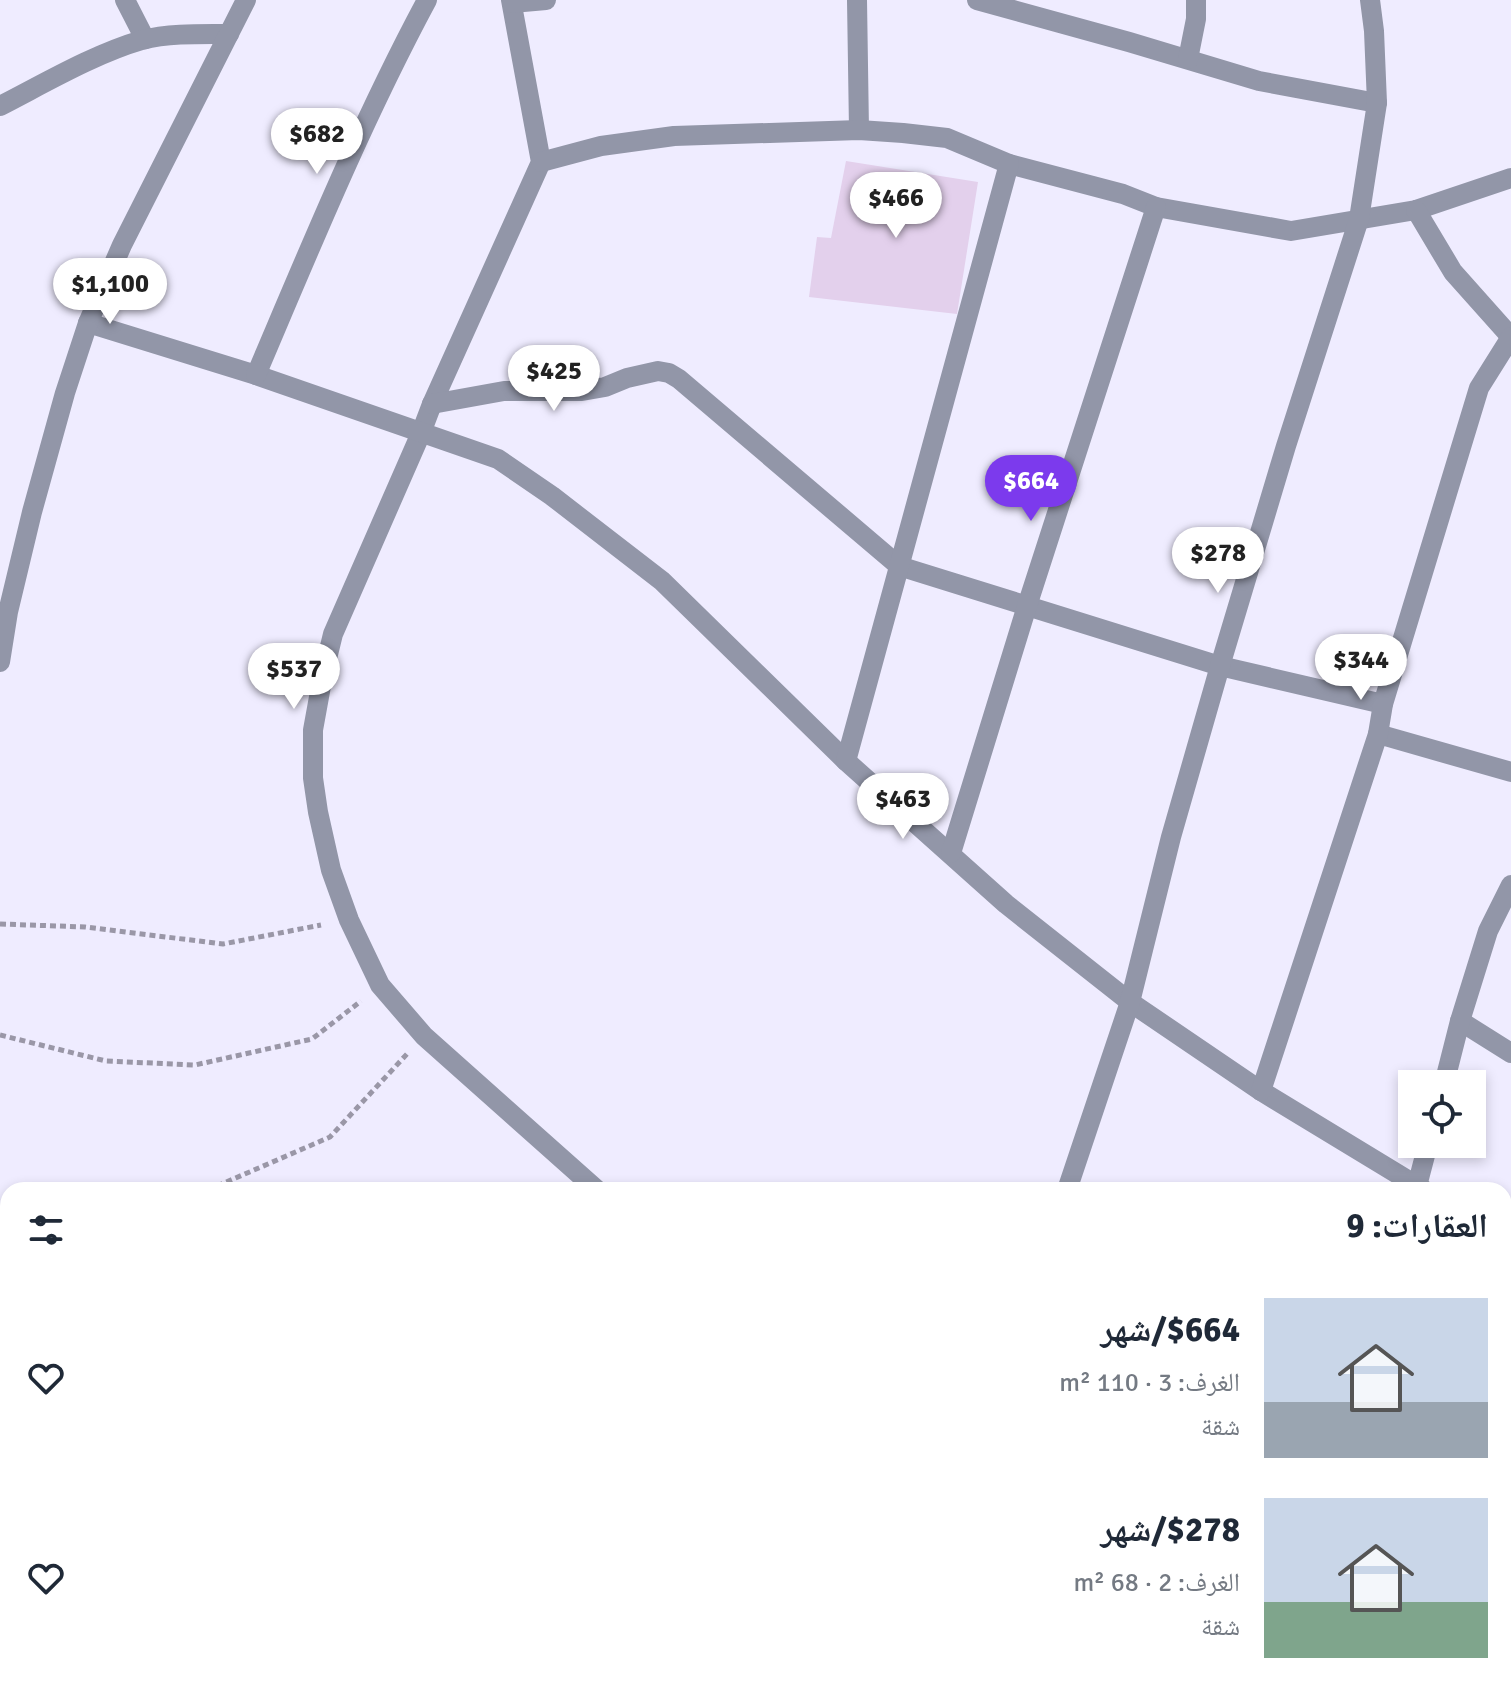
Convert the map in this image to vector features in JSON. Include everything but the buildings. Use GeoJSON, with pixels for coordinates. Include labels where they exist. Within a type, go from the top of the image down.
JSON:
{"type":"FeatureCollection","features":[{"type":"Feature","properties":{"kind":"street"},"geometry":{"type":"LineString","coordinates":[[125,0],[145,39]]}},
{"type":"Feature","properties":{"kind":"street"},"geometry":{"type":"LineString","coordinates":[[0,662],[8,612],[32,512],[88,323],[128,232],[246,0]]}},
{"type":"Feature","properties":{"kind":"street"},"geometry":{"type":"LineString","coordinates":[[256,375],[355,144],[427,0]]}},
{"type":"Feature","properties":{"kind":"street"},"geometry":{"type":"LineString","coordinates":[[546,0],[512,2],[541,162],[333,634],[313,730],[313,778],[331,870],[349,920],[380,985],[424,1036],[588,1182]]}},
{"type":"Feature","properties":{"kind":"street"},"geometry":{"type":"LineString","coordinates":[[857,0],[859,130]]}},
{"type":"Feature","properties":{"kind":"street"},"geometry":{"type":"LineString","coordinates":[[977,0],[1259,81],[1377,103]]}},
{"type":"Feature","properties":{"kind":"street"},"geometry":{"type":"LineString","coordinates":[[1188,59],[1196,19],[1196,0]]}},
{"type":"Feature","properties":{"kind":"street"},"geometry":{"type":"LineString","coordinates":[[1070,1182],[1130,1002],[1171,837],[1220,666],[1359,219],[1377,103],[1370,0]]}},
{"type":"Feature","properties":{"kind":"street"},"geometry":{"type":"LineString","coordinates":[[0,106],[103,55],[145,39],[229,34]]}},
{"type":"Feature","properties":{"kind":"street"},"geometry":{"type":"LineString","coordinates":[[541,162],[601,146],[674,136],[859,130],[947,138],[1009,164],[1123,194],[1156,207],[1291,231],[1416,210],[1511,178]]}},
{"type":"Feature","properties":{"kind":"street"},"geometry":{"type":"LineString","coordinates":[[846,761],[1009,164]]}},
{"type":"Feature","properties":{"kind":"street"},"geometry":{"type":"LineString","coordinates":[[951,853],[1156,207]]}},
{"type":"Feature","properties":{"kind":"street"},"geometry":{"type":"LineString","coordinates":[[1261,1091],[1378,734],[1383,704],[1479,388],[1511,337],[1453,272],[1416,210]]}},
{"type":"Feature","properties":{"kind":"street"},"geometry":{"type":"LineString","coordinates":[[88,323],[256,375],[498,459],[662,581],[846,761],[1006,904],[1130,1002],[1261,1091],[1411,1182]]}},
{"type":"Feature","properties":{"kind":"street"},"geometry":{"type":"LineString","coordinates":[[432,404],[504,391],[582,391],[658,371],[669,373],[899,566],[1220,666],[1383,704]]}},
{"type":"Feature","properties":{"kind":"street"},"geometry":{"type":"LineString","coordinates":[[1378,734],[1511,772]]}},
{"type":"Feature","properties":{"kind":"street"},"geometry":{"type":"LineString","coordinates":[[1448,1070],[1488,931],[1511,885]]}},
{"type":"Feature","properties":{"kind":"street"},"geometry":{"type":"LineString","coordinates":[[1460,1021],[1511,1053]]}},
{"type":"Feature","properties":{"kind":"street"},"geometry":{"type":"LineString","coordinates":[[1422,1182],[1426,1158]]}},
{"type":"Feature","properties":{"kind":"path"},"geometry":{"type":"LineString","coordinates":[[0,924],[85,927],[223,944],[349,920]]}},
{"type":"Feature","properties":{"kind":"path"},"geometry":{"type":"LineString","coordinates":[[0,1035],[106,1061],[195,1065],[312,1039],[380,985]]}},
{"type":"Feature","properties":{"kind":"path"},"geometry":{"type":"LineString","coordinates":[[226,1182],[330,1137],[424,1036]]}}]}
